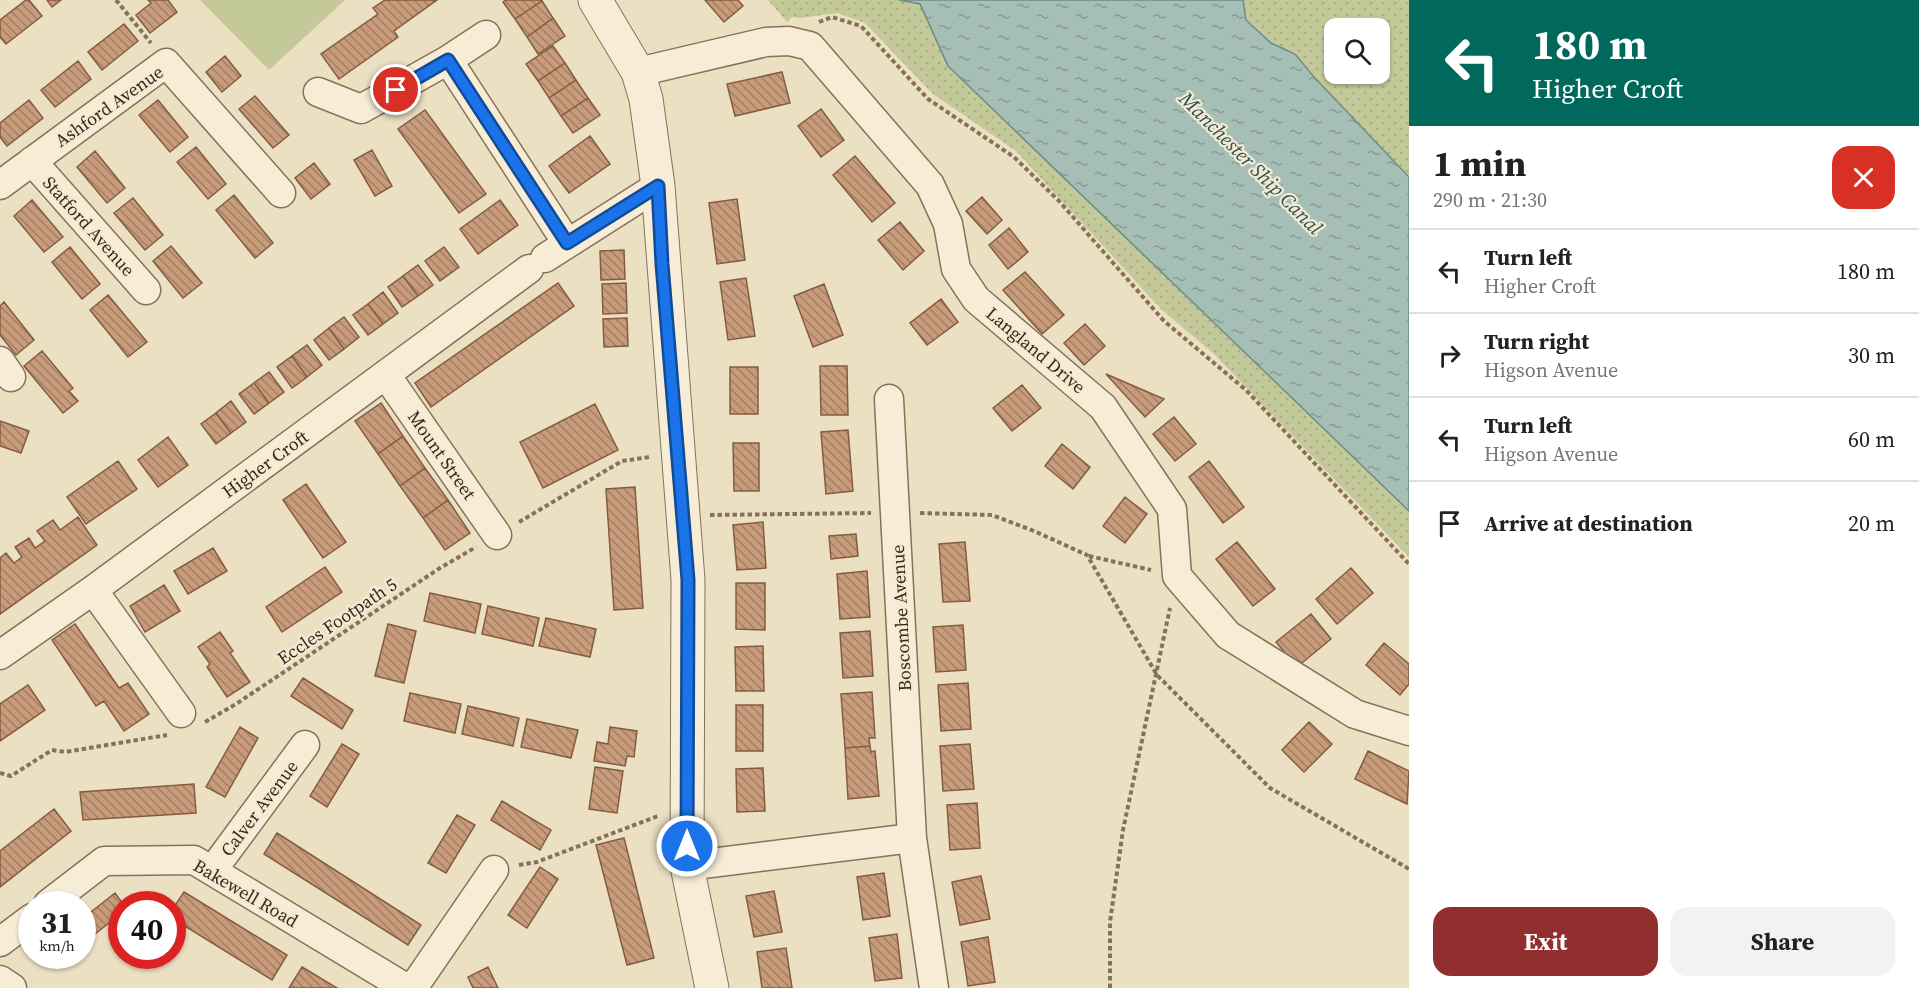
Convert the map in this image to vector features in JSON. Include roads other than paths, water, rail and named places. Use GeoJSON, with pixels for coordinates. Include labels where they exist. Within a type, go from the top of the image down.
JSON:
{"type":"FeatureCollection","features":[{"type":"Feature","properties":{"kind":"street"},"geometry":{"type":"LineString","coordinates":[[595,0],[638,72],[646,99],[658,186],[688,580],[687,866],[711,988]]}},
{"type":"Feature","properties":{"kind":"street"},"geometry":{"type":"LineString","coordinates":[[318,92],[362,109],[448,60],[486,34]]}},
{"type":"Feature","properties":{"kind":"street","name":"Langland Drive"},"geometry":{"type":"LineString","coordinates":[[638,72],[766,42],[789,41],[810,46],[930,184],[948,224],[956,269],[976,299],[1103,407],[1172,509],[1177,576],[1228,635],[1355,714],[1409,731]]}},
{"type":"Feature","properties":{"kind":"street"},"geometry":{"type":"LineString","coordinates":[[448,60],[547,257]]}},
{"type":"Feature","properties":{"kind":"street","name":"Ashford Avenue"},"geometry":{"type":"LineString","coordinates":[[0,185],[166,63],[281,193]]}},
{"type":"Feature","properties":{"kind":"street","name":"Statford Avenue"},"geometry":{"type":"LineString","coordinates":[[32,161],[146,290]]}},
{"type":"Feature","properties":{"kind":"street","name":"Higher Croft"},"geometry":{"type":"LineString","coordinates":[[0,655],[93,590],[547,257],[658,186]]}},
{"type":"Feature","properties":{"kind":"street","name":"Mount Street"},"geometry":{"type":"LineString","coordinates":[[386,375],[497,535]]}},
{"type":"Feature","properties":{"kind":"street","name":"Boscombe Avenue"},"geometry":{"type":"LineString","coordinates":[[889,399],[912,838],[934,988]]}},
{"type":"Feature","properties":{"kind":"street"},"geometry":{"type":"LineString","coordinates":[[93,590],[169,675],[186,724]]}},
{"type":"Feature","properties":{"kind":"street","name":"Calver Avenue"},"geometry":{"type":"LineString","coordinates":[[212,871],[305,745]]}},
{"type":"Feature","properties":{"kind":"street"},"geometry":{"type":"LineString","coordinates":[[687,866],[912,838]]}},
{"type":"Feature","properties":{"kind":"street","name":"Bakewell Road"},"geometry":{"type":"LineString","coordinates":[[65,891],[104,861],[194,860],[406,988]]}},
{"type":"Feature","properties":{"kind":"street"},"geometry":{"type":"LineString","coordinates":[[413,988],[494,870]]}},
{"type":"Feature","properties":{"kind":"street"},"geometry":{"type":"LineString","coordinates":[[0,942],[18,928]]}},
{"type":"Feature","properties":{"kind":"street"},"geometry":{"type":"LineString","coordinates":[[0,980],[12,988]]}},
{"type":"Feature","properties":{"kind":"water","name":"Manchester Ship Canal"},"geometry":{"type":"Polygon","coordinates":[[[899,0],[1243,0],[1246,20],[1271,43],[1295,54],[1409,177],[1409,511],[948,66],[920,4],[899,0]]]}}]}
